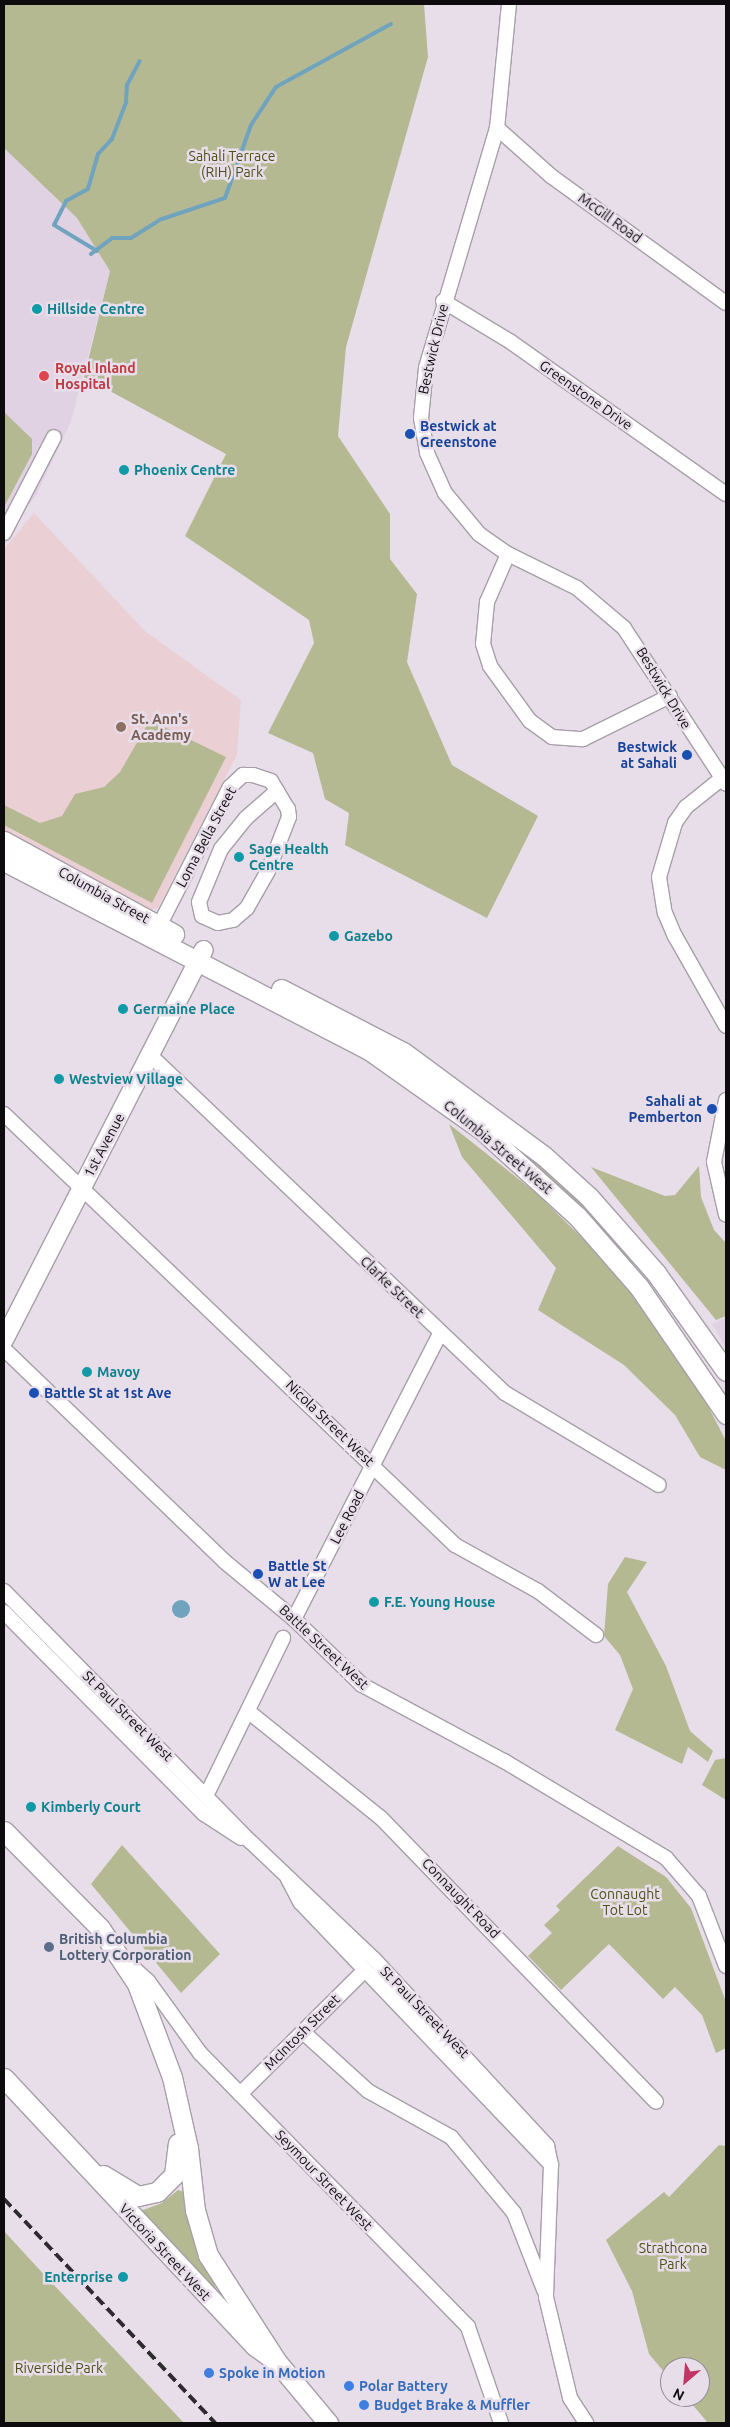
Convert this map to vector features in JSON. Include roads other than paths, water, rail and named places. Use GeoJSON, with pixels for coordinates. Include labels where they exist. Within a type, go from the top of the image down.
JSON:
{"type":"FeatureCollection","features":[{"type":"Feature","properties":{"kind":"main road","name":"Columbia Street"},"geometry":{"type":"LineString","coordinates":[[4,841],[156,931]]}},
{"type":"Feature","properties":{"kind":"main road","name":"Columbia Street"},"geometry":{"type":"LineString","coordinates":[[4,861],[156,931],[202,955]]}},
{"type":"Feature","properties":{"kind":"main road","name":"Columbia Street West"},"geometry":{"type":"LineString","coordinates":[[202,955],[376,1036],[494,1115],[589,1198],[656,1273],[726,1371]]}},
{"type":"Feature","properties":{"kind":"main road","name":"Columbia Street West"},"geometry":{"type":"LineString","coordinates":[[202,955],[394,1066],[530,1171],[639,1287],[726,1414]]}},
{"type":"Feature","properties":{"kind":"main road","name":"Seymour Street West"},"geometry":{"type":"LineString","coordinates":[[4,1831],[73,1898],[118,1954],[153,2021],[178,2102],[195,2210],[208,2255],[277,2362]]}},
{"type":"Feature","properties":{"kind":"main road","name":"Victoria Street West"},"geometry":{"type":"LineString","coordinates":[[4,2078],[255,2346],[277,2362],[328,2423]]}},
{"type":"Feature","properties":{"kind":"main road"},"geometry":{"type":"LineString","coordinates":[[61,2138],[124,2189],[138,2196],[157,2192],[166,2186],[178,2164],[178,2102]]}},
{"type":"Feature","properties":{"kind":"street","name":"Bestwick Drive"},"geometry":{"type":"LineString","coordinates":[[509,4],[497,128],[443,301],[421,398],[427,453],[444,493],[460,513],[508,554],[577,588],[604,608],[636,642],[724,782]]}},
{"type":"Feature","properties":{"kind":"street","name":"McGill Road"},"geometry":{"type":"LineString","coordinates":[[497,128],[551,176],[726,303]]}},
{"type":"Feature","properties":{"kind":"street","name":"Greenstone Drive"},"geometry":{"type":"LineString","coordinates":[[443,301],[511,342],[726,494]]}},
{"type":"Feature","properties":{"kind":"street"},"geometry":{"type":"LineString","coordinates":[[4,533],[54,437]]}},
{"type":"Feature","properties":{"kind":"street"},"geometry":{"type":"LineString","coordinates":[[508,554],[487,602],[483,644],[490,666],[530,721],[552,737],[583,739],[670,696]]}},
{"type":"Feature","properties":{"kind":"street","name":"Loma Bella Street"},"geometry":{"type":"LineString","coordinates":[[156,931],[230,787],[243,776],[253,775],[271,781],[277,791],[289,816],[268,871],[236,918],[222,924],[208,920],[200,912],[199,902],[221,849],[246,818],[277,791]]}},
{"type":"Feature","properties":{"kind":"street"},"geometry":{"type":"LineString","coordinates":[[724,782],[686,807],[674,823],[659,877],[665,914],[675,936],[726,1026]]}},
{"type":"Feature","properties":{"kind":"street","name":"1st Avenue"},"geometry":{"type":"LineString","coordinates":[[4,1340],[202,955]]}},
{"type":"Feature","properties":{"kind":"street","name":"Clarke Street"},"geometry":{"type":"LineString","coordinates":[[151,1056],[440,1334],[505,1393],[659,1485]]}},
{"type":"Feature","properties":{"kind":"street"},"geometry":{"type":"LineString","coordinates":[[726,1100],[714,1162],[726,1215]]}},
{"type":"Feature","properties":{"kind":"street","name":"Nicola Street West"},"geometry":{"type":"LineString","coordinates":[[4,1114],[374,1465],[455,1545],[538,1591],[596,1634]]}},
{"type":"Feature","properties":{"kind":"street","name":"Lee Road"},"geometry":{"type":"LineString","coordinates":[[294,1620],[440,1334]]}},
{"type":"Feature","properties":{"kind":"street","name":"Battle Street West"},"geometry":{"type":"LineString","coordinates":[[4,1349],[224,1561],[294,1620],[362,1685],[504,1761],[666,1858],[699,1896],[726,1966]]}},
{"type":"Feature","properties":{"kind":"street","name":"St Paul Street West"},"geometry":{"type":"LineString","coordinates":[[4,1591],[251,1842],[282,1870],[459,2047],[547,2146],[551,2165],[546,2297],[570,2398],[586,2423]]}},
{"type":"Feature","properties":{"kind":"street","name":"St Paul Street West"},"geometry":{"type":"LineString","coordinates":[[4,1612],[204,1814],[251,1842]]}},
{"type":"Feature","properties":{"kind":"street"},"geometry":{"type":"LineString","coordinates":[[206,1796],[249,1712],[283,1638]]}},
{"type":"Feature","properties":{"kind":"street","name":"Connaught Road"},"geometry":{"type":"LineString","coordinates":[[249,1712],[381,1818],[656,2102]]}},
{"type":"Feature","properties":{"kind":"street","name":"St Paul Street West"},"geometry":{"type":"LineString","coordinates":[[282,1870],[301,1903],[551,2165]]}},
{"type":"Feature","properties":{"kind":"street","name":"Seymour Street West"},"geometry":{"type":"LineString","coordinates":[[118,1954],[148,1980],[200,2053],[468,2327],[500,2423]]}},
{"type":"Feature","properties":{"kind":"street","name":"McIntosh Street"},"geometry":{"type":"LineString","coordinates":[[240,2094],[364,1971]]}},
{"type":"Feature","properties":{"kind":"street"},"geometry":{"type":"LineString","coordinates":[[303,2032],[368,2091],[451,2136],[514,2213],[546,2297]]}},
{"type":"Feature","properties":{"kind":"water"},"geometry":{"type":"Polygon","coordinates":[[[181,1600],[187,1603],[190,1609],[187,1615],[181,1618],[175,1615],[172,1609],[175,1603],[181,1600]]]}},
{"type":"Feature","properties":{"kind":"waterway"},"geometry":{"type":"LineString","coordinates":[[91,254],[112,238],[131,238],[162,219],[225,198],[251,125],[276,87],[391,24]]}},
{"type":"Feature","properties":{"kind":"waterway"},"geometry":{"type":"LineString","coordinates":[[97,251],[54,225],[66,201],[88,189],[98,154],[112,139],[126,102],[127,85],[140,61]]}},
{"type":"Feature","properties":{"kind":"railway"},"geometry":{"type":"LineString","coordinates":[[4,2199],[215,2423]]}},
{"type":"Feature","properties":{"kind":"place","name":"Hillside Centre"},"geometry":{"type":"Point","coordinates":[37,309]}},
{"type":"Feature","properties":{"kind":"place","name":"Royal Inland Hospital"},"geometry":{"type":"Point","coordinates":[44,376]}},
{"type":"Feature","properties":{"kind":"place","name":"Bestwick at Greenstone"},"geometry":{"type":"Point","coordinates":[410,434]}},
{"type":"Feature","properties":{"kind":"place","name":"Phoenix Centre"},"geometry":{"type":"Point","coordinates":[124,470]}},
{"type":"Feature","properties":{"kind":"place","name":"St. Ann's Academy"},"geometry":{"type":"Point","coordinates":[121,727]}},
{"type":"Feature","properties":{"kind":"place","name":"Bestwick at Sahali"},"geometry":{"type":"Point","coordinates":[687,755]}},
{"type":"Feature","properties":{"kind":"place","name":"Sage Health Centre"},"geometry":{"type":"Point","coordinates":[239,857]}},
{"type":"Feature","properties":{"kind":"place","name":"Gazebo"},"geometry":{"type":"Point","coordinates":[334,936]}},
{"type":"Feature","properties":{"kind":"place","name":"Germaine Place"},"geometry":{"type":"Point","coordinates":[123,1009]}},
{"type":"Feature","properties":{"kind":"place","name":"Westview Village"},"geometry":{"type":"Point","coordinates":[59,1079]}},
{"type":"Feature","properties":{"kind":"place","name":"Sahali at Pemberton"},"geometry":{"type":"Point","coordinates":[712,1109]}},
{"type":"Feature","properties":{"kind":"place","name":"Mavoy"},"geometry":{"type":"Point","coordinates":[87,1372]}},
{"type":"Feature","properties":{"kind":"place","name":"Battle St at 1st Ave"},"geometry":{"type":"Point","coordinates":[34,1393]}},
{"type":"Feature","properties":{"kind":"place","name":"Battle St W at Lee"},"geometry":{"type":"Point","coordinates":[258,1574]}},
{"type":"Feature","properties":{"kind":"place","name":"F.E. Young House"},"geometry":{"type":"Point","coordinates":[374,1602]}},
{"type":"Feature","properties":{"kind":"place","name":"Kimberly Court"},"geometry":{"type":"Point","coordinates":[31,1807]}},
{"type":"Feature","properties":{"kind":"place","name":"British Columbia Lottery Corporation"},"geometry":{"type":"Point","coordinates":[49,1947]}},
{"type":"Feature","properties":{"kind":"place","name":"Enterprise"},"geometry":{"type":"Point","coordinates":[123,2277]}},
{"type":"Feature","properties":{"kind":"place","name":"Spoke in Motion"},"geometry":{"type":"Point","coordinates":[209,2373]}},
{"type":"Feature","properties":{"kind":"place","name":"Polar Battery"},"geometry":{"type":"Point","coordinates":[349,2386]}},
{"type":"Feature","properties":{"kind":"place","name":"Budget Brake & Muffler"},"geometry":{"type":"Point","coordinates":[364,2405]}},
{"type":"Feature","properties":{"kind":"park label","name":"Sahali Terrace (RIH) Park"},"geometry":{"type":"Point","coordinates":[232,164]}},
{"type":"Feature","properties":{"kind":"park label","name":"Connaught Tot Lot"},"geometry":{"type":"Point","coordinates":[625,1902]}},
{"type":"Feature","properties":{"kind":"park label","name":"Strathcona Park"},"geometry":{"type":"Point","coordinates":[673,2256]}},
{"type":"Feature","properties":{"kind":"park label","name":"Riverside Park"},"geometry":{"type":"Point","coordinates":[59,2368]}}]}
